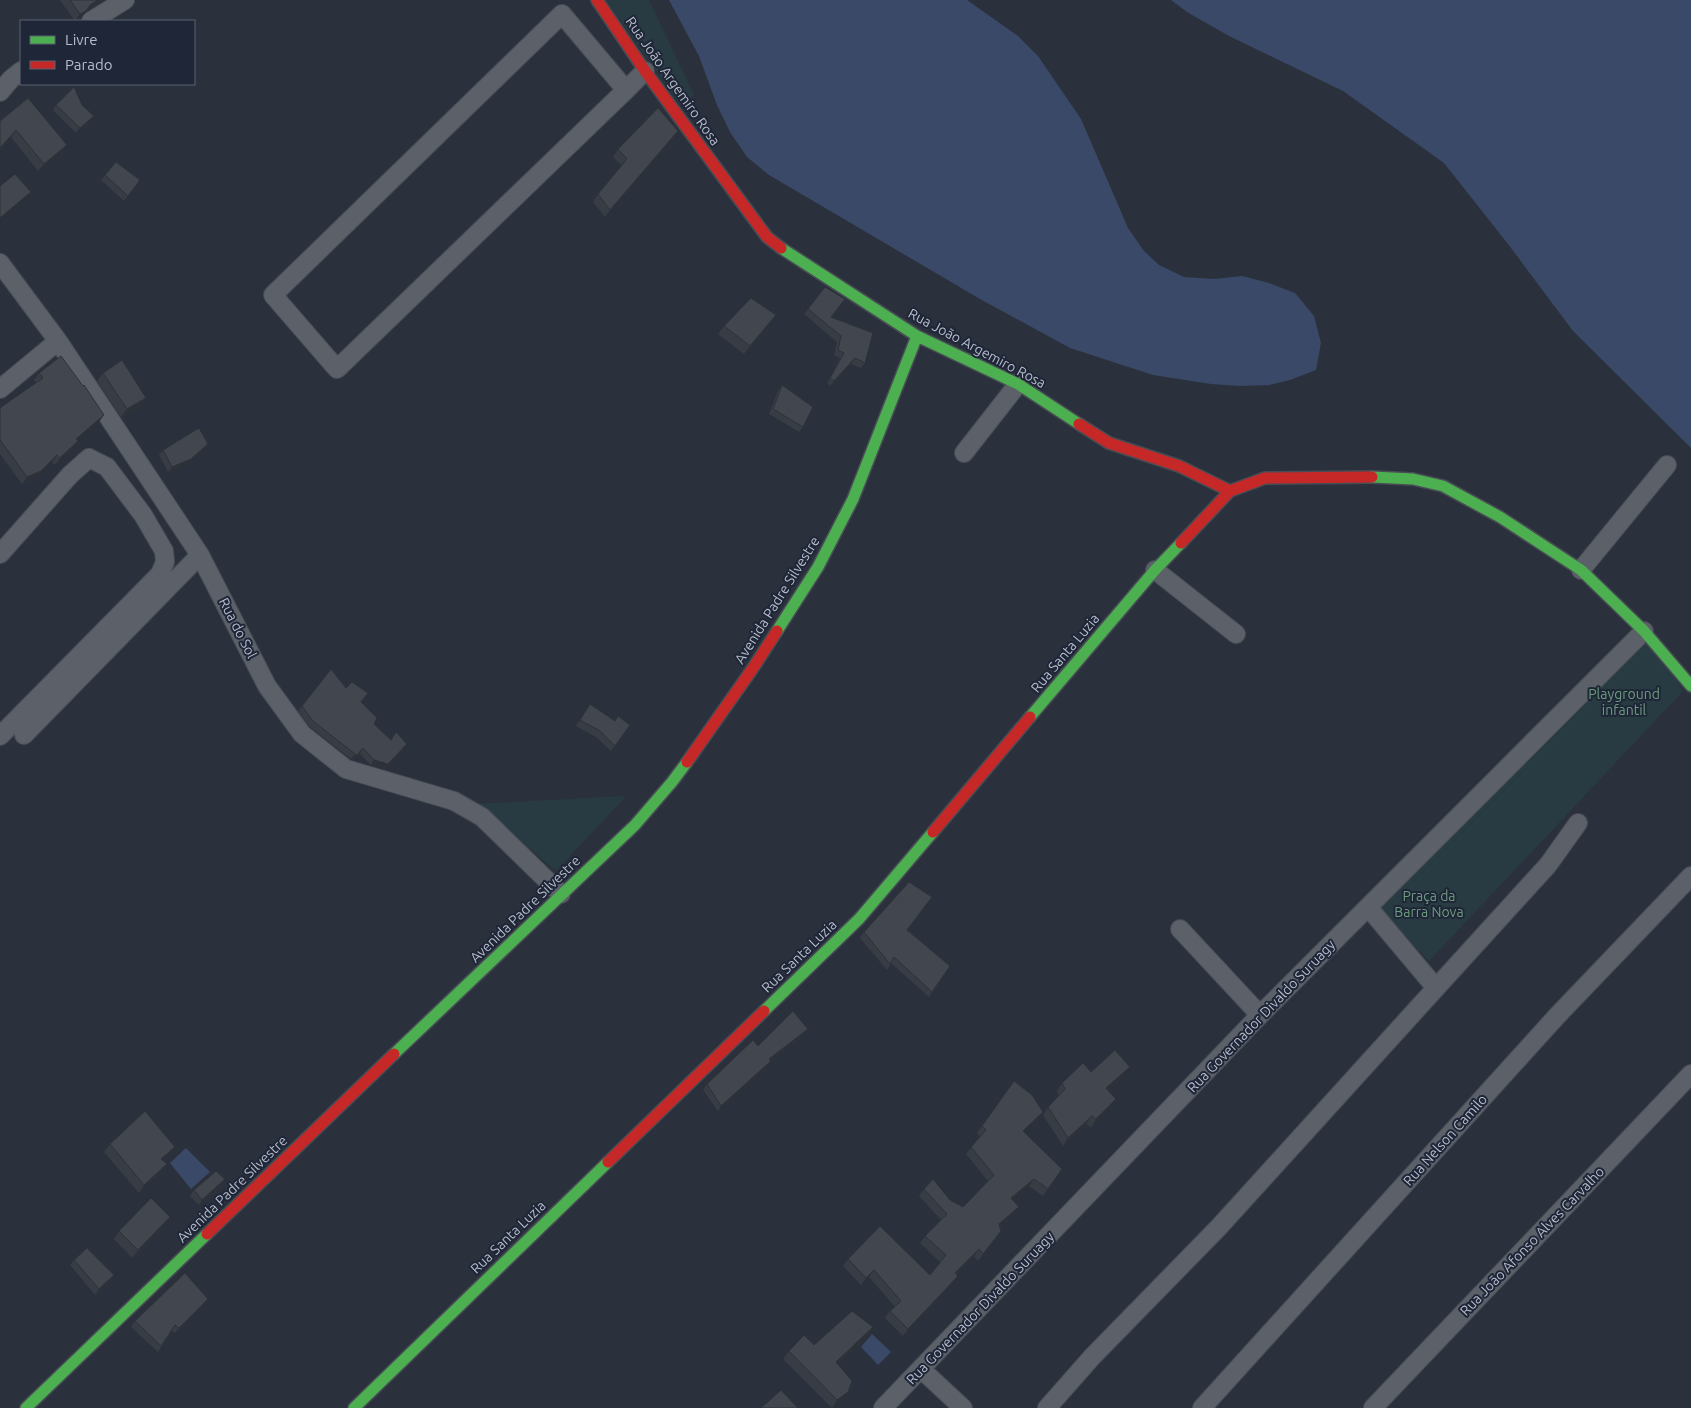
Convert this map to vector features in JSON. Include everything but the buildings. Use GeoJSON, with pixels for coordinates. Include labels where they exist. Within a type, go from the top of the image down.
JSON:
{"type":"FeatureCollection","features":[{"type":"Feature","properties":{"kind":"street"},"geometry":{"type":"LineString","coordinates":[[92,20],[125,0]]}},
{"type":"Feature","properties":{"kind":"street","name":"Rua João Argemiro Rosa"},"geometry":{"type":"LineString","coordinates":[[597,0],[645,71],[767,237],[788,254],[917,336],[1018,384],[1109,443],[1179,466],[1230,491]]}},
{"type":"Feature","properties":{"kind":"street"},"geometry":{"type":"LineString","coordinates":[[626,90],[562,14],[273,295],[337,369],[626,90],[645,71]]}},
{"type":"Feature","properties":{"kind":"street"},"geometry":{"type":"LineString","coordinates":[[0,92],[20,72]]}},
{"type":"Feature","properties":{"kind":"street","name":"Rua do Sol"},"geometry":{"type":"LineString","coordinates":[[0,263],[58,340],[200,554],[267,686],[302,734],[346,770],[454,801],[482,817],[561,894]]}},
{"type":"Feature","properties":{"kind":"street","name":"Avenida Padre Silvestre"},"geometry":{"type":"LineString","coordinates":[[26,1408],[635,825],[672,782],[753,668],[818,567],[853,499],[917,336]]}},
{"type":"Feature","properties":{"kind":"street"},"geometry":{"type":"LineString","coordinates":[[0,389],[58,340]]}},
{"type":"Feature","properties":{"kind":"street"},"geometry":{"type":"LineString","coordinates":[[964,453],[1018,384]]}},
{"type":"Feature","properties":{"kind":"street"},"geometry":{"type":"LineString","coordinates":[[0,554],[70,475],[89,458],[107,467],[143,515],[164,550],[165,562],[160,574],[0,736]]}},
{"type":"Feature","properties":{"kind":"street"},"geometry":{"type":"LineString","coordinates":[[1581,570],[1667,465]]}},
{"type":"Feature","properties":{"kind":"street"},"geometry":{"type":"LineString","coordinates":[[1230,491],[1265,478],[1350,476],[1413,479],[1442,486],[1500,517],[1581,570],[1644,631],[1691,686]]}},
{"type":"Feature","properties":{"kind":"street","name":"Rua Santa Luzia"},"geometry":{"type":"LineString","coordinates":[[354,1408],[859,919],[1155,570],[1230,491]]}},
{"type":"Feature","properties":{"kind":"street"},"geometry":{"type":"LineString","coordinates":[[143,515],[162,497]]}},
{"type":"Feature","properties":{"kind":"street"},"geometry":{"type":"LineString","coordinates":[[24,735],[200,554]]}},
{"type":"Feature","properties":{"kind":"street"},"geometry":{"type":"LineString","coordinates":[[1155,570],[1236,634]]}},
{"type":"Feature","properties":{"kind":"street","name":"Rua Governador Divaldo Suruagy"},"geometry":{"type":"LineString","coordinates":[[883,1408],[1260,1015],[1644,631]]}},
{"type":"Feature","properties":{"kind":"street"},"geometry":{"type":"LineString","coordinates":[[1047,1408],[1092,1357],[1218,1227],[1548,865],[1578,822]]}},
{"type":"Feature","properties":{"kind":"street","name":"Rua Nelson Camilo"},"geometry":{"type":"LineString","coordinates":[[1202,1408],[1556,1017],[1691,876]]}},
{"type":"Feature","properties":{"kind":"street"},"geometry":{"type":"LineString","coordinates":[[1368,906],[1436,988]]}},
{"type":"Feature","properties":{"kind":"street"},"geometry":{"type":"LineString","coordinates":[[1180,929],[1260,1015]]}},
{"type":"Feature","properties":{"kind":"street","name":"Rua João Afonso Alves Carvalho"},"geometry":{"type":"LineString","coordinates":[[1373,1408],[1691,1074]]}},
{"type":"Feature","properties":{"kind":"street"},"geometry":{"type":"LineString","coordinates":[[921,1369],[963,1408]]}},
{"type":"Feature","properties":{"kind":"green space"},"geometry":{"type":"Polygon","coordinates":[[[606,0],[649,0],[694,95],[680,105],[606,0]]]}},
{"type":"Feature","properties":{"kind":"green space","name":"Praça da Barra Nova"},"geometry":{"type":"Polygon","coordinates":[[[1645,629],[1683,691],[1429,961],[1373,904],[1645,629]]]}},
{"type":"Feature","properties":{"kind":"green space"},"geometry":{"type":"Polygon","coordinates":[[[626,796],[556,871],[477,804],[626,796]]]}},
{"type":"Feature","properties":{"kind":"water"},"geometry":{"type":"Polygon","coordinates":[[[669,0],[967,0],[1018,36],[1038,56],[1081,119],[1128,228],[1144,251],[1159,265],[1184,277],[1214,279],[1242,276],[1269,283],[1295,293],[1314,316],[1321,343],[1316,370],[1290,380],[1269,385],[1240,386],[1211,384],[1153,375],[1070,348],[980,299],[769,175],[747,157],[730,132],[717,105],[699,56],[669,0]]]}},
{"type":"Feature","properties":{"kind":"water"},"geometry":{"type":"Polygon","coordinates":[[[1171,0],[1691,0],[1691,448],[1573,331],[1444,163],[1343,91],[1229,36],[1187,12],[1171,0]]]}},
{"type":"Feature","properties":{"kind":"water"},"geometry":{"type":"Polygon","coordinates":[[[186,1148],[210,1172],[191,1189],[170,1163],[186,1148]]]}},
{"type":"Feature","properties":{"kind":"water"},"geometry":{"type":"Polygon","coordinates":[[[872,1334],[891,1352],[878,1365],[861,1347],[872,1334]]]}},
{"type":"Feature","properties":{"kind":"traffic: fast"},"geometry":{"type":"LineString","coordinates":[[781,248],[917,336],[1018,384],[1079,424]]}},
{"type":"Feature","properties":{"kind":"traffic: fast"},"geometry":{"type":"LineString","coordinates":[[777,631],[818,567],[853,499],[917,336]]}},
{"type":"Feature","properties":{"kind":"traffic: fast"},"geometry":{"type":"LineString","coordinates":[[1372,477],[1413,479],[1443,486],[1500,517],[1581,570],[1644,631],[1691,686]]}},
{"type":"Feature","properties":{"kind":"traffic: fast"},"geometry":{"type":"LineString","coordinates":[[1030,717],[1155,570],[1181,543]]}},
{"type":"Feature","properties":{"kind":"traffic: fast"},"geometry":{"type":"LineString","coordinates":[[394,1054],[635,825],[687,762]]}},
{"type":"Feature","properties":{"kind":"traffic: fast"},"geometry":{"type":"LineString","coordinates":[[764,1011],[859,919],[933,832]]}},
{"type":"Feature","properties":{"kind":"traffic: fast"},"geometry":{"type":"LineString","coordinates":[[354,1408],[608,1162]]}},
{"type":"Feature","properties":{"kind":"traffic: fast"},"geometry":{"type":"LineString","coordinates":[[26,1408],[207,1234]]}},
{"type":"Feature","properties":{"kind":"traffic: jam"},"geometry":{"type":"LineString","coordinates":[[597,0],[645,71],[767,237],[781,248]]}},
{"type":"Feature","properties":{"kind":"traffic: jam"},"geometry":{"type":"LineString","coordinates":[[1079,424],[1109,443],[1179,466],[1230,491],[1265,478],[1372,477]]}},
{"type":"Feature","properties":{"kind":"traffic: jam"},"geometry":{"type":"LineString","coordinates":[[1181,543],[1230,491]]}},
{"type":"Feature","properties":{"kind":"traffic: jam"},"geometry":{"type":"LineString","coordinates":[[687,762],[777,631]]}},
{"type":"Feature","properties":{"kind":"traffic: jam"},"geometry":{"type":"LineString","coordinates":[[933,832],[1030,717]]}},
{"type":"Feature","properties":{"kind":"traffic: jam"},"geometry":{"type":"LineString","coordinates":[[608,1162],[764,1011]]}},
{"type":"Feature","properties":{"kind":"traffic: jam"},"geometry":{"type":"LineString","coordinates":[[207,1234],[394,1054]]}},
{"type":"Feature","properties":{"kind":"park label","name":"Playground infantil"},"geometry":{"type":"Point","coordinates":[1624,702]}}]}
